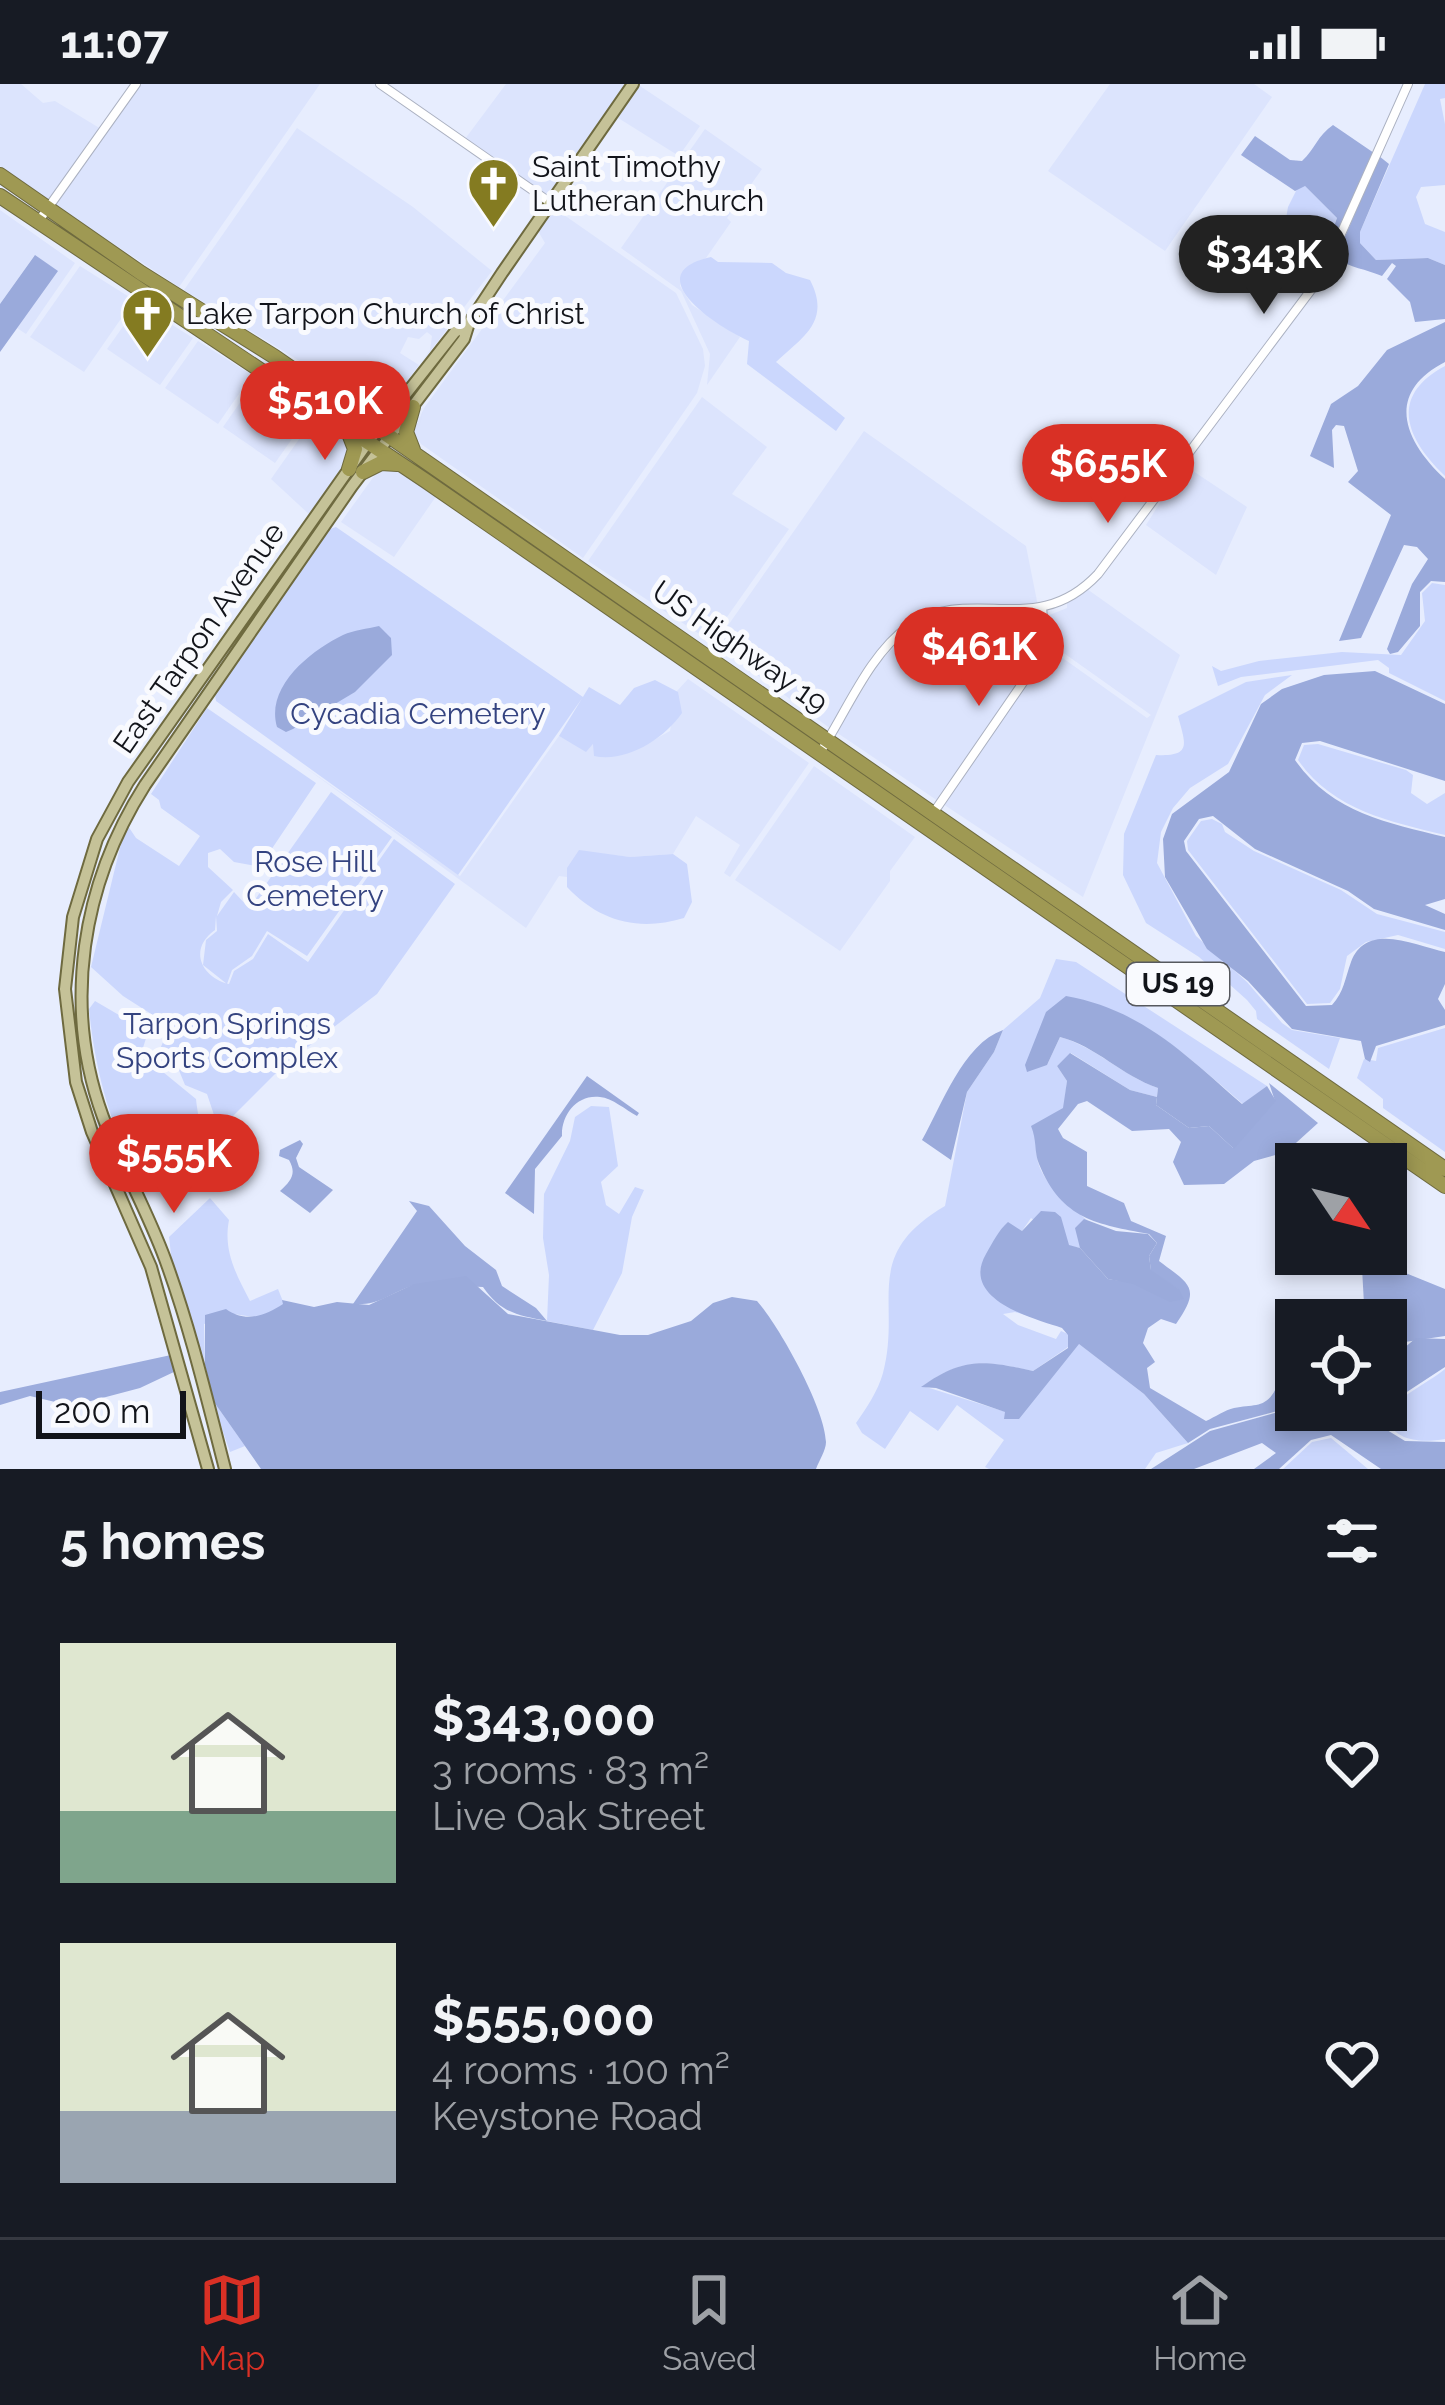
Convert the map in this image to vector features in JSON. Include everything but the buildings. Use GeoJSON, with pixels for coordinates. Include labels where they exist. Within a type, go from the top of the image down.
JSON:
{"type":"FeatureCollection","features":[{"type":"Feature","properties":{"kind":"highway","name":"US Highway 19"},"geometry":{"type":"LineString","coordinates":[[0,176],[227,327],[379,440],[402,465],[640,629],[743,682],[1445,1169]]}},
{"type":"Feature","properties":{"kind":"highway","name":"US Highway 19"},"geometry":{"type":"LineString","coordinates":[[0,196],[170,313],[350,419]]}},
{"type":"Feature","properties":{"kind":"highway"},"geometry":{"type":"LineString","coordinates":[[114,276],[165,297],[176,296]]}},
{"type":"Feature","properties":{"kind":"highway"},"geometry":{"type":"LineString","coordinates":[[170,313],[182,309],[227,327]]}},
{"type":"Feature","properties":{"kind":"highway"},"geometry":{"type":"LineString","coordinates":[[402,465],[381,463],[356,471],[350,419],[384,416],[407,405],[406,433],[416,455]]}},
{"type":"Feature","properties":{"kind":"highway","name":"US Highway 19"},"geometry":{"type":"LineString","coordinates":[[379,440],[416,455],[700,661],[819,754],[1445,1186]]}},
{"type":"Feature","properties":{"kind":"highway"},"geometry":{"type":"LineString","coordinates":[[925,828],[939,826],[987,850]]}},
{"type":"Feature","properties":{"kind":"highway"},"geometry":{"type":"LineString","coordinates":[[1317,1097],[1342,1097]]}},
{"type":"Feature","properties":{"kind":"main road","name":"East Tarpon Avenue"},"geometry":{"type":"LineString","coordinates":[[208,1469],[151,1267],[80,1100],[67,1034],[66,968],[87,865],[108,817],[146,755],[287,554],[464,339],[469,323],[633,84]]}},
{"type":"Feature","properties":{"kind":"main road","name":"East Tarpon Avenue"},"geometry":{"type":"LineString","coordinates":[[225,1469],[166,1262],[103,1115],[85,1043],[81,992],[88,926],[105,862],[122,825],[356,471]]}},
{"type":"Feature","properties":{"kind":"main road"},"geometry":{"type":"LineString","coordinates":[[272,602],[270,586],[287,554]]}},
{"type":"Feature","properties":{"kind":"street"},"geometry":{"type":"LineString","coordinates":[[38,223],[136,84]]}},
{"type":"Feature","properties":{"kind":"street"},"geometry":{"type":"LineString","coordinates":[[380,84],[551,202]]}},
{"type":"Feature","properties":{"kind":"street"},"geometry":{"type":"LineString","coordinates":[[819,754],[878,661],[909,626],[948,609],[1042,608],[1072,597],[1098,574],[1323,274],[1408,84]]}},
{"type":"Feature","properties":{"kind":"street"},"geometry":{"type":"LineString","coordinates":[[934,812],[1046,649],[1042,608]]}},
{"type":"Feature","properties":{"kind":"shaded area"},"geometry":{"type":"Polygon","coordinates":[[[0,84],[21,84],[43,103],[55,101],[101,129],[50,202],[0,166],[0,84]]]}},
{"type":"Feature","properties":{"kind":"shaded area"},"geometry":{"type":"Polygon","coordinates":[[[140,84],[320,84],[179,287],[55,205],[140,84]]]}},
{"type":"Feature","properties":{"kind":"shaded area"},"geometry":{"type":"Polygon","coordinates":[[[506,84],[629,84],[551,197],[465,139],[506,84]]]}},
{"type":"Feature","properties":{"kind":"shaded area"},"geometry":{"type":"Polygon","coordinates":[[[637,84],[700,126],[679,156],[615,116],[637,84]]]}},
{"type":"Feature","properties":{"kind":"shaded area"},"geometry":{"type":"Polygon","coordinates":[[[1110,84],[1254,84],[1272,97],[1165,251],[1048,171],[1110,84]]]}},
{"type":"Feature","properties":{"kind":"shaded area"},"geometry":{"type":"Polygon","coordinates":[[[1333,125],[1374,153],[1331,255],[1325,251],[1337,218],[1305,186],[1295,191],[1241,155],[1255,136],[1290,160],[1302,161],[1333,125]]]}},
{"type":"Feature","properties":{"kind":"shaded area"},"geometry":{"type":"Polygon","coordinates":[[[297,128],[413,207],[492,271],[421,363],[432,336],[427,332],[419,339],[408,337],[400,353],[419,365],[384,413],[184,290],[297,128]]]}},
{"type":"Feature","properties":{"kind":"shaded area"},"geometry":{"type":"Polygon","coordinates":[[[705,129],[762,169],[706,258],[687,269],[681,279],[680,286],[692,305],[740,337],[707,385],[710,354],[681,291],[621,248],[705,129]]]}},
{"type":"Feature","properties":{"kind":"shaded area"},"geometry":{"type":"Polygon","coordinates":[[[1379,156],[1389,164],[1360,232],[1360,243],[1376,260],[1428,258],[1445,265],[1445,319],[1415,322],[1410,302],[1387,279],[1396,266],[1392,263],[1382,276],[1336,258],[1379,156]]]}},
{"type":"Feature","properties":{"kind":"shaded area"},"geometry":{"type":"Polygon","coordinates":[[[554,208],[676,293],[703,349],[705,366],[697,393],[583,558],[421,444],[413,433],[424,408],[545,243],[538,231],[554,208]]]}},
{"type":"Feature","properties":{"kind":"shaded area"},"geometry":{"type":"Polygon","coordinates":[[[0,210],[75,263],[26,334],[17,328],[57,271],[34,256],[0,304],[0,210]]]}},
{"type":"Feature","properties":{"kind":"shaded area"},"geometry":{"type":"Polygon","coordinates":[[[35,255],[58,271],[0,352],[0,304],[35,255]]]}},
{"type":"Feature","properties":{"kind":"shaded area"},"geometry":{"type":"Polygon","coordinates":[[[80,266],[134,300],[84,372],[30,337],[80,266]]]}},
{"type":"Feature","properties":{"kind":"shaded area"},"geometry":{"type":"Polygon","coordinates":[[[139,304],[193,338],[160,385],[107,349],[139,304]]]}},
{"type":"Feature","properties":{"kind":"shaded area"},"geometry":{"type":"Polygon","coordinates":[[[1445,322],[1445,362],[1414,388],[1407,418],[1419,449],[1445,479],[1445,582],[1431,581],[1420,592],[1420,626],[1398,652],[1390,654],[1387,649],[1412,584],[1428,559],[1417,547],[1404,545],[1361,638],[1339,641],[1391,515],[1348,482],[1358,471],[1344,426],[1332,430],[1334,468],[1310,456],[1331,404],[1358,386],[1387,350],[1445,322]]]}},
{"type":"Feature","properties":{"kind":"shaded area"},"geometry":{"type":"Polygon","coordinates":[[[198,341],[252,375],[218,424],[165,388],[198,341]]]}},
{"type":"Feature","properties":{"kind":"shaded area"},"geometry":{"type":"Polygon","coordinates":[[[257,378],[311,412],[275,463],[223,427],[257,378]]]}},
{"type":"Feature","properties":{"kind":"shaded area"},"geometry":{"type":"Polygon","coordinates":[[[702,397],[767,447],[732,494],[789,529],[710,641],[588,561],[702,397]]]}},
{"type":"Feature","properties":{"kind":"shaded area"},"geometry":{"type":"Polygon","coordinates":[[[316,415],[345,434],[351,458],[311,516],[271,479],[316,415]]]}},
{"type":"Feature","properties":{"kind":"shaded area"},"geometry":{"type":"Polygon","coordinates":[[[864,431],[1026,546],[1038,606],[948,606],[929,612],[889,641],[831,729],[715,644],[864,431]]]}},
{"type":"Feature","properties":{"kind":"shaded area"},"geometry":{"type":"Polygon","coordinates":[[[382,465],[401,469],[437,495],[394,557],[341,522],[382,465]]]}},
{"type":"Feature","properties":{"kind":"shaded area"},"geometry":{"type":"Polygon","coordinates":[[[1184,465],[1247,507],[1216,575],[1146,525],[1184,465]]]}},
{"type":"Feature","properties":{"kind":"shaded area"},"geometry":{"type":"Polygon","coordinates":[[[1087,589],[1180,655],[1083,897],[943,804],[1050,649],[1147,718],[1151,715],[1051,644],[1047,616],[1067,608],[1067,603],[1087,589]]]}},
{"type":"Feature","properties":{"kind":"shaded area"},"geometry":{"type":"Polygon","coordinates":[[[1040,611],[1045,644],[938,801],[836,732],[880,662],[911,629],[949,612],[1040,611]]]}},
{"type":"Feature","properties":{"kind":"shaded area"},"geometry":{"type":"Polygon","coordinates":[[[973,625],[1026,629],[1029,641],[1023,659],[1009,671],[1002,655],[968,633],[973,625]]]}},
{"type":"Feature","properties":{"kind":"shaded area"},"geometry":{"type":"Polygon","coordinates":[[[379,626],[391,638],[392,655],[355,692],[293,729],[286,732],[277,727],[278,697],[305,660],[343,635],[379,626]]]}},
{"type":"Feature","properties":{"kind":"shaded area"},"geometry":{"type":"Polygon","coordinates":[[[1375,671],[1445,704],[1445,781],[1320,741],[1302,743],[1295,760],[1309,778],[1343,804],[1445,837],[1445,899],[1425,905],[1445,914],[1445,930],[1374,909],[1348,891],[1255,849],[1213,816],[1199,819],[1184,841],[1186,851],[1306,1006],[1332,1005],[1351,962],[1369,942],[1394,939],[1445,952],[1445,984],[1438,999],[1445,1010],[1445,1025],[1376,1046],[1370,1062],[1361,1041],[1292,1029],[1248,981],[1207,949],[1165,877],[1163,839],[1172,814],[1229,772],[1261,704],[1282,689],[1324,675],[1375,671]]]}},
{"type":"Feature","properties":{"kind":"shaded area"},"geometry":{"type":"Polygon","coordinates":[[[688,679],[809,763],[730,877],[724,873],[740,845],[696,816],[673,854],[630,857],[579,851],[567,877],[559,876],[526,928],[299,763],[460,876],[559,736],[586,751],[594,743],[639,748],[670,731],[677,691],[688,679]]]}},
{"type":"Feature","properties":{"kind":"shaded area"},"geometry":{"type":"Polygon","coordinates":[[[814,766],[915,837],[840,951],[735,880],[814,766]]]}},
{"type":"Feature","properties":{"kind":"shaded area"},"geometry":{"type":"Polygon","coordinates":[[[1066,996],[1093,1002],[1140,1023],[1242,1104],[1267,1086],[1276,1101],[1234,1149],[1209,1126],[1189,1128],[1156,1105],[1158,1088],[1073,1041],[1060,1037],[1047,1065],[1027,1072],[1025,1065],[1046,1012],[1066,996]]]}},
{"type":"Feature","properties":{"kind":"shaded area"},"geometry":{"type":"Polygon","coordinates":[[[1003,1030],[967,1092],[951,1160],[922,1140],[965,1062],[989,1037],[1003,1030]]]}},
{"type":"Feature","properties":{"kind":"shaded area"},"geometry":{"type":"Polygon","coordinates":[[[1070,1053],[1130,1090],[1157,1097],[1156,1105],[1189,1128],[1209,1126],[1233,1148],[1275,1101],[1269,1083],[1318,1123],[1296,1143],[1275,1143],[1275,1155],[1254,1161],[1224,1184],[1184,1185],[1173,1162],[1181,1142],[1169,1129],[1132,1131],[1087,1101],[1078,1104],[1058,1129],[1063,1138],[1087,1152],[1087,1186],[1124,1203],[1131,1221],[1166,1236],[1159,1261],[1189,1288],[1188,1302],[1176,1324],[1161,1319],[1148,1328],[1143,1343],[1155,1362],[1147,1368],[1150,1388],[1206,1421],[1231,1409],[1265,1402],[1275,1390],[1275,1412],[1210,1429],[1188,1443],[1144,1394],[1079,1344],[1019,1419],[1004,1419],[1005,1412],[921,1387],[949,1370],[974,1364],[1033,1371],[1068,1348],[1068,1335],[1062,1328],[1003,1304],[983,1283],[986,1254],[1008,1222],[1022,1231],[1041,1211],[1055,1212],[1069,1245],[1080,1248],[1108,1279],[1178,1289],[1151,1271],[1149,1256],[1157,1243],[1149,1234],[1083,1216],[1048,1183],[1031,1126],[1063,1108],[1067,1081],[1057,1066],[1070,1053]]]}},
{"type":"Feature","properties":{"kind":"shaded area"},"geometry":{"type":"Polygon","coordinates":[[[587,1076],[639,1113],[600,1097],[584,1099],[572,1108],[562,1136],[535,1169],[534,1214],[505,1193],[587,1076]]]}},
{"type":"Feature","properties":{"kind":"shaded area"},"geometry":{"type":"Polygon","coordinates":[[[300,1140],[299,1167],[333,1190],[310,1213],[280,1191],[293,1173],[289,1160],[279,1156],[280,1150],[300,1140]]]}},
{"type":"Feature","properties":{"kind":"shaded area"},"geometry":{"type":"Polygon","coordinates":[[[409,1201],[429,1206],[465,1246],[496,1270],[502,1286],[547,1321],[511,1312],[483,1287],[419,1284],[377,1301],[353,1304],[417,1211],[409,1201]]]}},
{"type":"Feature","properties":{"kind":"shaded area"},"geometry":{"type":"Polygon","coordinates":[[[1084,1219],[1116,1231],[1148,1234],[1157,1243],[1149,1256],[1151,1270],[1179,1289],[1184,1299],[1170,1302],[1133,1284],[1108,1279],[1080,1248],[1075,1228],[1084,1219]]]}},
{"type":"Feature","properties":{"kind":"shaded area"},"geometry":{"type":"Polygon","coordinates":[[[1407,1274],[1445,1289],[1445,1336],[1407,1342],[1407,1299],[1364,1299],[1362,1275],[1407,1274]]]}},
{"type":"Feature","properties":{"kind":"shaded area"},"geometry":{"type":"Polygon","coordinates":[[[466,1276],[508,1314],[620,1335],[648,1335],[691,1321],[713,1303],[732,1297],[757,1301],[788,1348],[818,1409],[826,1442],[816,1469],[261,1469],[214,1402],[205,1365],[205,1315],[226,1309],[240,1316],[262,1315],[283,1304],[282,1300],[314,1307],[337,1302],[369,1305],[414,1284],[466,1276]]]}},
{"type":"Feature","properties":{"kind":"shaded area"},"geometry":{"type":"Polygon","coordinates":[[[1416,1338],[1445,1339],[1445,1367],[1407,1392],[1407,1346],[1416,1338]]]}},
{"type":"Feature","properties":{"kind":"shaded area"},"geometry":{"type":"Polygon","coordinates":[[[171,1355],[176,1371],[140,1388],[72,1406],[30,1396],[0,1405],[0,1392],[171,1355]]]}},
{"type":"Feature","properties":{"kind":"shaded area"},"geometry":{"type":"Polygon","coordinates":[[[1275,1413],[1275,1431],[1389,1431],[1405,1441],[1445,1442],[1445,1469],[1381,1469],[1331,1435],[1311,1440],[1279,1469],[1254,1469],[1276,1453],[1262,1443],[1194,1469],[1151,1469],[1210,1431],[1275,1413]]]}},
{"type":"Feature","properties":{"kind":"green space"},"geometry":{"type":"Polygon","coordinates":[[[1425,84],[1445,84],[1445,98],[1440,99],[1445,185],[1421,187],[1416,197],[1425,224],[1445,232],[1445,265],[1428,258],[1376,260],[1360,243],[1360,232],[1425,84]]]}},
{"type":"Feature","properties":{"kind":"green space"},"geometry":{"type":"Polygon","coordinates":[[[1305,186],[1337,218],[1322,256],[1284,230],[1288,207],[1298,187],[1305,186]]]}},
{"type":"Feature","properties":{"kind":"green space"},"geometry":{"type":"Polygon","coordinates":[[[711,257],[718,262],[772,263],[810,280],[816,318],[804,337],[776,362],[845,418],[836,431],[747,364],[749,341],[690,300],[681,275],[690,265],[711,257]]]}},
{"type":"Feature","properties":{"kind":"green space"},"geometry":{"type":"Polygon","coordinates":[[[1445,366],[1445,476],[1420,447],[1409,418],[1416,390],[1445,366]]]}},
{"type":"Feature","properties":{"kind":"green space","name":"Cycadia Cemetery"},"geometry":{"type":"Polygon","coordinates":[[[336,527],[583,697],[458,875],[216,701],[215,695],[330,529],[336,527]]]}},
{"type":"Feature","properties":{"kind":"green space"},"geometry":{"type":"Polygon","coordinates":[[[1432,583],[1445,585],[1445,701],[1389,673],[1378,660],[1241,677],[1218,686],[1212,666],[1221,671],[1259,661],[1342,652],[1401,655],[1425,621],[1422,593],[1432,583]]]}},
{"type":"Feature","properties":{"kind":"green space"},"geometry":{"type":"Polygon","coordinates":[[[1292,675],[1265,695],[1228,764],[1190,788],[1173,808],[1161,832],[1157,863],[1196,936],[1247,982],[1282,1023],[1292,1030],[1340,1038],[1329,1069],[1257,1019],[1247,1000],[1199,957],[1146,923],[1123,875],[1124,834],[1156,755],[1176,754],[1183,746],[1178,716],[1246,682],[1292,675]]]}},
{"type":"Feature","properties":{"kind":"green space"},"geometry":{"type":"Polygon","coordinates":[[[655,680],[678,692],[682,713],[643,747],[619,756],[594,756],[593,744],[586,752],[559,736],[589,687],[620,705],[634,688],[655,680]]]}},
{"type":"Feature","properties":{"kind":"green space","name":"Tarpon Springs Sports Complex"},"geometry":{"type":"Polygon","coordinates":[[[207,708],[316,783],[256,866],[234,862],[220,849],[208,853],[208,867],[233,890],[221,902],[217,916],[234,892],[249,908],[331,792],[392,837],[307,956],[267,931],[252,956],[232,970],[227,983],[234,971],[253,959],[268,934],[308,962],[394,839],[455,884],[377,994],[283,1066],[219,1130],[207,1094],[185,1085],[176,1063],[157,1056],[170,1026],[123,996],[91,967],[126,823],[136,838],[179,866],[200,836],[161,808],[151,794],[207,708]],[[216,916],[215,930],[207,937],[202,945],[203,965],[206,940],[217,931],[216,916]]]}},
{"type":"Feature","properties":{"kind":"green space"},"geometry":{"type":"Polygon","coordinates":[[[1318,744],[1406,770],[1413,775],[1411,793],[1427,804],[1445,793],[1445,835],[1363,811],[1328,791],[1298,760],[1304,745],[1318,744]]]}},
{"type":"Feature","properties":{"kind":"green space"},"geometry":{"type":"Polygon","coordinates":[[[1212,819],[1254,851],[1341,890],[1377,914],[1445,932],[1445,949],[1398,935],[1366,942],[1347,956],[1340,989],[1330,1003],[1307,1004],[1188,850],[1187,841],[1201,821],[1212,819]]]}},
{"type":"Feature","properties":{"kind":"green space"},"geometry":{"type":"Polygon","coordinates":[[[579,850],[630,857],[673,854],[687,864],[692,902],[684,918],[635,923],[592,908],[567,887],[567,868],[579,850]]]}},
{"type":"Feature","properties":{"kind":"green space"},"geometry":{"type":"Polygon","coordinates":[[[1056,959],[1076,962],[1267,1086],[1243,1104],[1140,1024],[1066,997],[1047,1065],[1060,1037],[1158,1088],[1157,1097],[1130,1090],[1071,1053],[1057,1066],[1067,1081],[1064,1108],[1032,1127],[1044,1175],[1088,1221],[1084,1219],[1080,1248],[1069,1246],[1031,1218],[1022,1231],[1015,1228],[1009,1307],[1042,1320],[1015,1312],[1003,1314],[1056,1339],[1061,1331],[1068,1334],[1068,1347],[1033,1371],[976,1364],[951,1370],[923,1386],[1006,1412],[1005,1418],[1078,1343],[1144,1394],[1188,1443],[1156,1453],[1145,1469],[989,1469],[985,1467],[1004,1440],[957,1405],[938,1431],[910,1411],[885,1449],[856,1423],[883,1373],[893,1262],[902,1243],[945,1206],[967,1092],[1003,1030],[1040,998],[1056,959]]]}},
{"type":"Feature","properties":{"kind":"green space"},"geometry":{"type":"Polygon","coordinates":[[[95,1001],[148,1032],[141,1054],[196,1099],[200,1130],[194,1147],[174,1166],[142,1182],[121,1141],[100,1076],[89,1009],[95,1001]]]}},
{"type":"Feature","properties":{"kind":"green space"},"geometry":{"type":"Polygon","coordinates":[[[1445,1028],[1445,1152],[1383,1108],[1383,1099],[1357,1078],[1364,1059],[1376,1061],[1378,1048],[1445,1028]]]}},
{"type":"Feature","properties":{"kind":"green space"},"geometry":{"type":"Polygon","coordinates":[[[591,1106],[609,1107],[618,1166],[601,1182],[606,1205],[619,1214],[635,1187],[644,1190],[632,1217],[622,1273],[593,1330],[547,1321],[549,1275],[543,1238],[544,1194],[570,1141],[575,1117],[591,1106]]]}},
{"type":"Feature","properties":{"kind":"green space"},"geometry":{"type":"Polygon","coordinates":[[[210,1198],[229,1220],[229,1252],[250,1301],[278,1289],[284,1304],[262,1318],[233,1314],[204,1324],[205,1365],[214,1402],[245,1446],[230,1452],[205,1380],[169,1237],[210,1198]]]}},
{"type":"Feature","properties":{"kind":"green space"},"geometry":{"type":"Polygon","coordinates":[[[1445,1369],[1445,1439],[1418,1440],[1395,1431],[1407,1431],[1407,1395],[1445,1369]]]}},
{"type":"Feature","properties":{"kind":"green space"},"geometry":{"type":"Polygon","coordinates":[[[1331,1438],[1368,1469],[1283,1469],[1312,1442],[1331,1438]]]}},
{"type":"Feature","properties":{"kind":"place","name":"Saint Timothy Lutheran Church"},"geometry":{"type":"Point","coordinates":[493,230]}},
{"type":"Feature","properties":{"kind":"place","name":"Lake Tarpon Church of Christ"},"geometry":{"type":"Point","coordinates":[147,360]}},
{"type":"Feature","properties":{"kind":"park label","name":"Rose Hill Cemetery"},"geometry":{"type":"Point","coordinates":[315,879]}}]}
